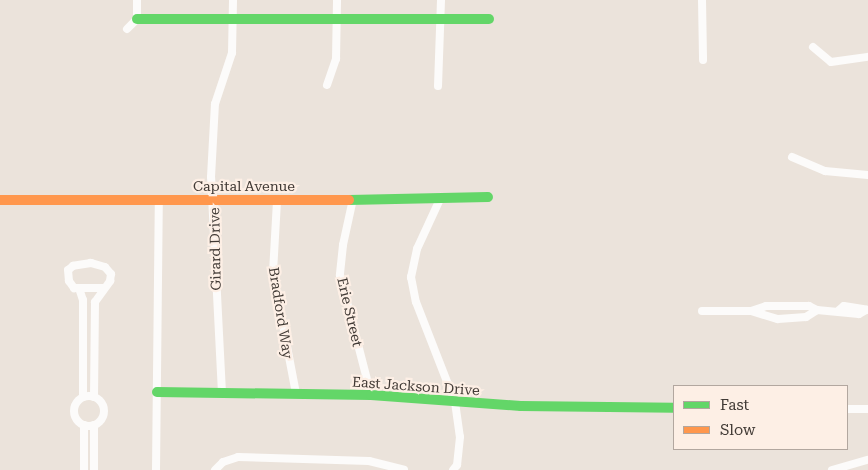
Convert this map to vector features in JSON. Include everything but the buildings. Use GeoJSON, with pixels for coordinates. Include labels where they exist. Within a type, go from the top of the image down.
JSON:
{"type":"FeatureCollection","features":[{"type":"Feature","properties":{"kind":"street"},"geometry":{"type":"LineString","coordinates":[[137,0],[137,19]]}},
{"type":"Feature","properties":{"kind":"street","name":"Girard Drive"},"geometry":{"type":"LineString","coordinates":[[222,393],[216,315],[214,200],[211,177],[215,104],[232,53],[233,0]]}},
{"type":"Feature","properties":{"kind":"street"},"geometry":{"type":"LineString","coordinates":[[327,85],[336,59],[337,0]]}},
{"type":"Feature","properties":{"kind":"street"},"geometry":{"type":"LineString","coordinates":[[438,86],[442,0]]}},
{"type":"Feature","properties":{"kind":"street"},"geometry":{"type":"LineString","coordinates":[[702,0],[703,60]]}},
{"type":"Feature","properties":{"kind":"street"},"geometry":{"type":"LineString","coordinates":[[127,29],[137,19],[489,19]]}},
{"type":"Feature","properties":{"kind":"street"},"geometry":{"type":"LineString","coordinates":[[813,47],[831,62],[868,58]]}},
{"type":"Feature","properties":{"kind":"street"},"geometry":{"type":"LineString","coordinates":[[792,157],[825,171],[868,175]]}},
{"type":"Feature","properties":{"kind":"street"},"geometry":{"type":"LineString","coordinates":[[441,197],[417,249],[412,288],[455,402],[460,437],[453,470]]}},
{"type":"Feature","properties":{"kind":"street","name":"Capital Avenue"},"geometry":{"type":"LineString","coordinates":[[0,200],[277,201],[488,197]]}},
{"type":"Feature","properties":{"kind":"street","name":"Erie Street"},"geometry":{"type":"LineString","coordinates":[[353,199],[342,245],[340,275],[349,317],[371,395]]}},
{"type":"Feature","properties":{"kind":"street"},"geometry":{"type":"LineString","coordinates":[[156,470],[159,200]]}},
{"type":"Feature","properties":{"kind":"street","name":"Bradford Way"},"geometry":{"type":"LineString","coordinates":[[277,201],[273,274],[296,394]]}},
{"type":"Feature","properties":{"kind":"street"},"geometry":{"type":"LineString","coordinates":[[94,397],[94,309],[104,288],[110,281],[108,270],[91,263],[73,266],[68,270],[70,285],[79,288],[104,288]]}},
{"type":"Feature","properties":{"kind":"street"},"geometry":{"type":"LineString","coordinates":[[79,288],[83,300],[83,397]]}},
{"type":"Feature","properties":{"kind":"street"},"geometry":{"type":"LineString","coordinates":[[750,312],[766,306],[810,306],[817,310],[839,310],[843,314],[859,314],[867,310]]}},
{"type":"Feature","properties":{"kind":"street"},"geometry":{"type":"LineString","coordinates":[[702,312],[750,312],[778,319],[806,317],[817,310]]}},
{"type":"Feature","properties":{"kind":"street","name":"East Jackson Drive"},"geometry":{"type":"LineString","coordinates":[[157,392],[371,395],[455,402],[673,408]]}},
{"type":"Feature","properties":{"kind":"street"},"geometry":{"type":"LineString","coordinates":[[83,397],[94,397],[100,401],[104,411],[100,421],[94,425],[84,425],[78,421],[74,412],[77,402],[83,397]]}},
{"type":"Feature","properties":{"kind":"street"},"geometry":{"type":"LineString","coordinates":[[848,409],[868,409]]}},
{"type":"Feature","properties":{"kind":"street"},"geometry":{"type":"LineString","coordinates":[[84,425],[84,470]]}},
{"type":"Feature","properties":{"kind":"street"},"geometry":{"type":"LineString","coordinates":[[94,425],[94,470]]}},
{"type":"Feature","properties":{"kind":"street"},"geometry":{"type":"LineString","coordinates":[[215,470],[223,462],[238,458],[369,461],[404,470]]}},
{"type":"Feature","properties":{"kind":"street"},"geometry":{"type":"LineString","coordinates":[[327,470],[328,460]]}},
{"type":"Feature","properties":{"kind":"street"},"geometry":{"type":"LineString","coordinates":[[832,470],[868,460]]}},
{"type":"Feature","properties":{"kind":"traffic: fast"},"geometry":{"type":"LineString","coordinates":[[137,19],[489,19]]}},
{"type":"Feature","properties":{"kind":"traffic: fast"},"geometry":{"type":"LineString","coordinates":[[349,200],[488,197]]}},
{"type":"Feature","properties":{"kind":"traffic: fast"},"geometry":{"type":"LineString","coordinates":[[157,392],[371,395],[521,406],[673,408]]}},
{"type":"Feature","properties":{"kind":"traffic: slow"},"geometry":{"type":"LineString","coordinates":[[0,200],[349,200]]}}]}
